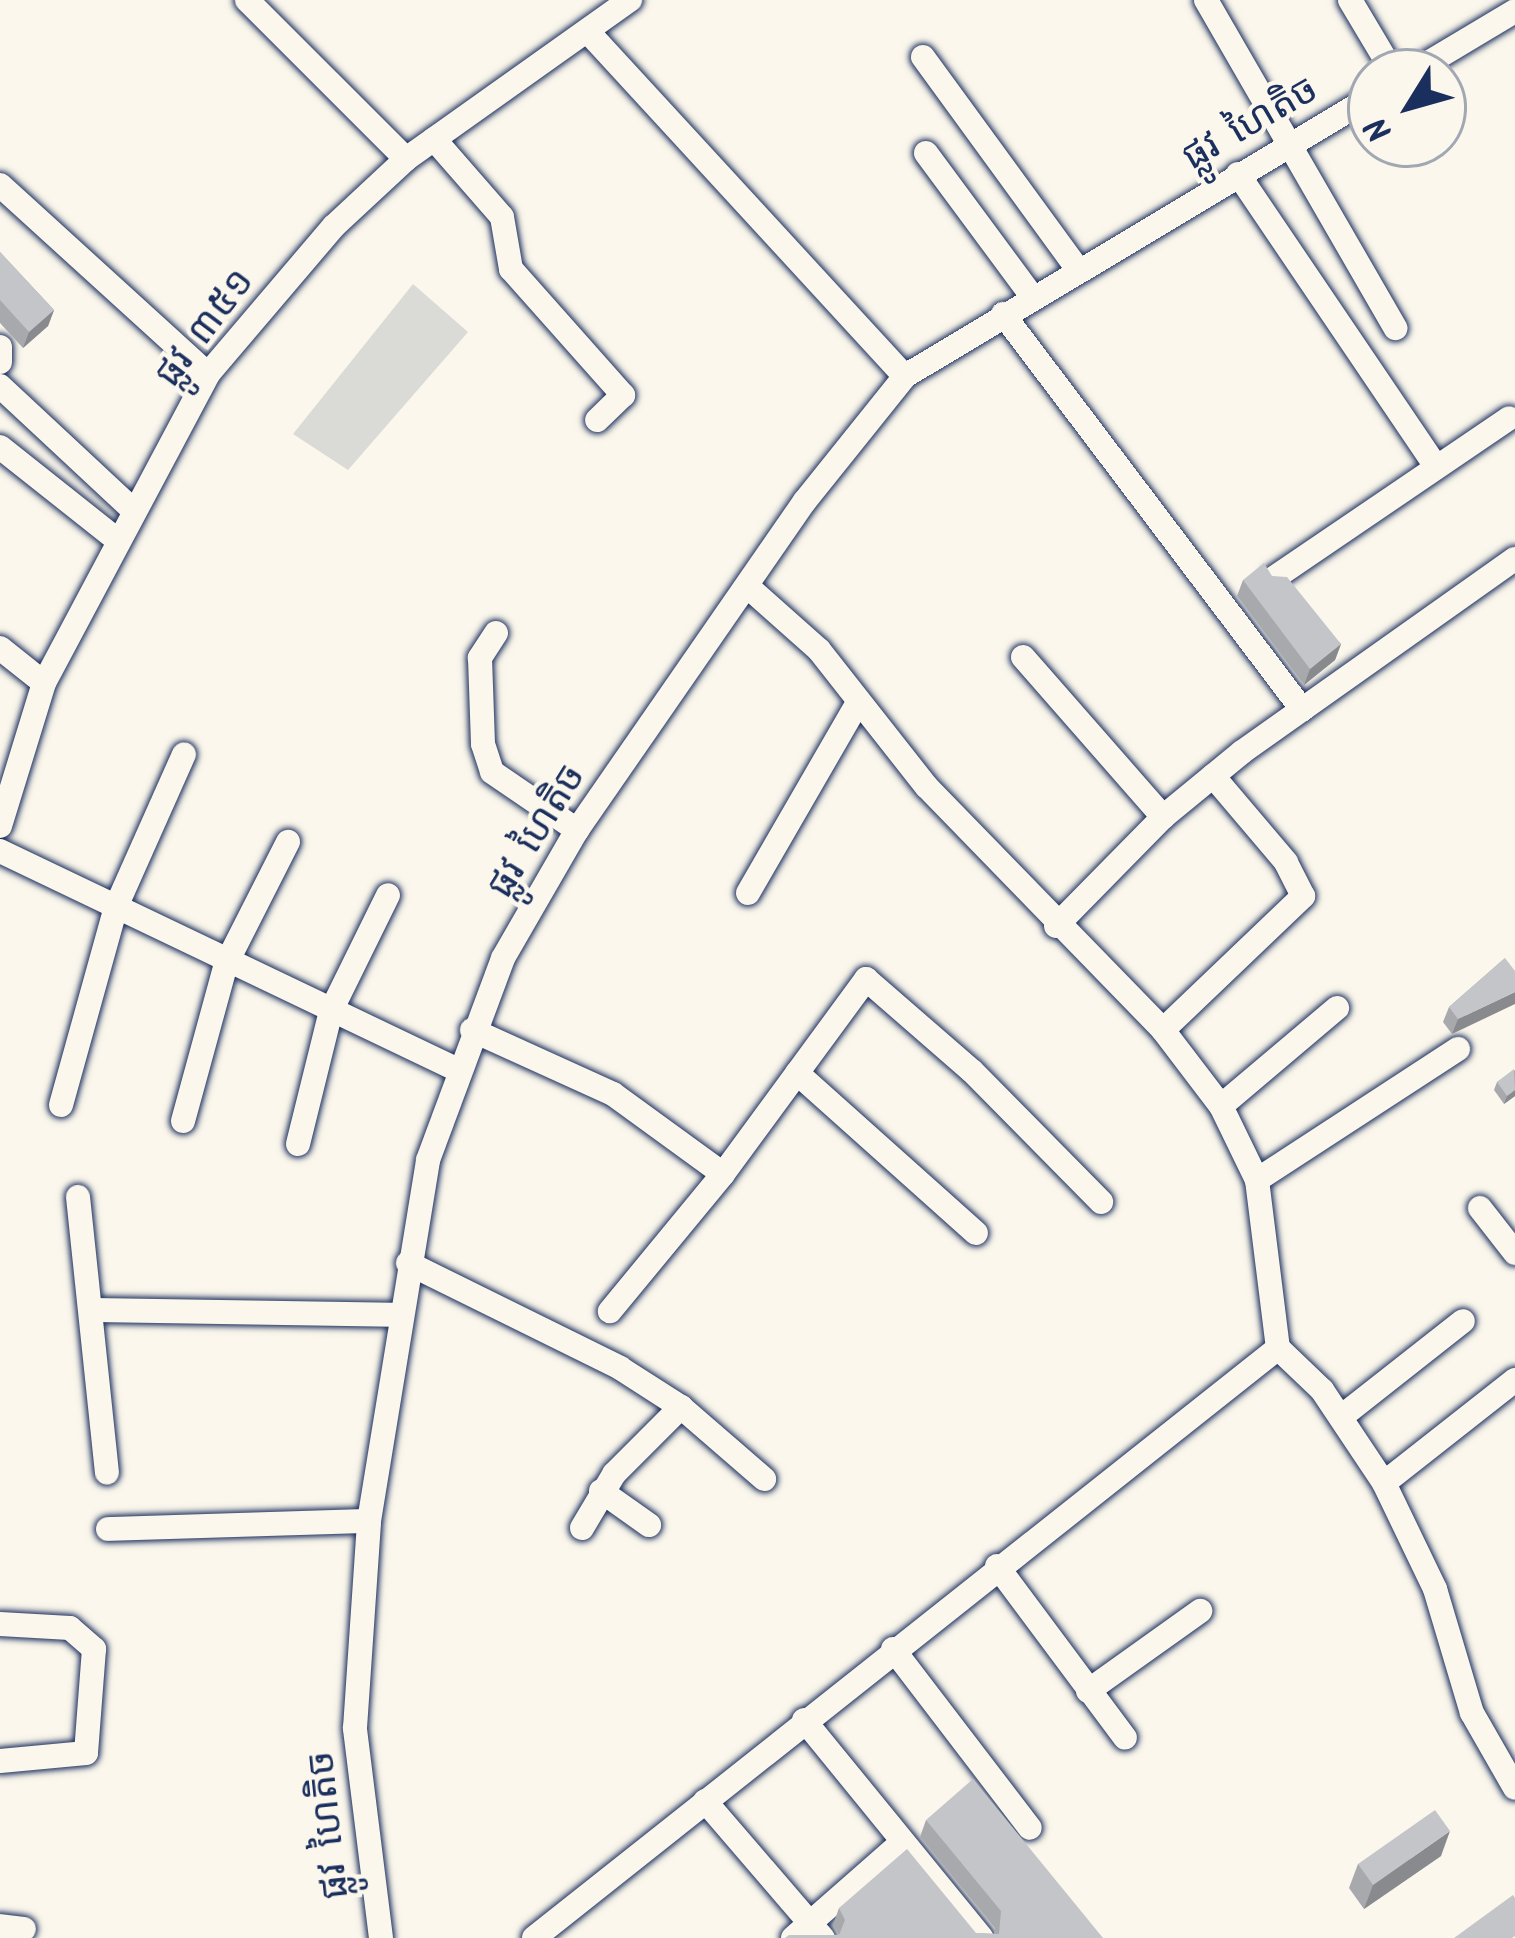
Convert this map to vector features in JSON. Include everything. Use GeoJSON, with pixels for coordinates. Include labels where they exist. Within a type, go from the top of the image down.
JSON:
{"type":"FeatureCollection","features":[{"type":"Feature","properties":{"kind":"street"},"geometry":{"type":"LineString","coordinates":[[247,0],[406,159]]}},
{"type":"Feature","properties":{"kind":"street"},"geometry":{"type":"LineString","coordinates":[[1206,0],[1395,328]]}},
{"type":"Feature","properties":{"kind":"street"},"geometry":{"type":"LineString","coordinates":[[1350,0],[1379,48]]}},
{"type":"Feature","properties":{"kind":"street","name":"ផ្លូវ ៣៥១"},"geometry":{"type":"LineString","coordinates":[[0,826],[44,683],[115,538],[208,374],[334,226],[406,159],[590,34],[627,1]]}},
{"type":"Feature","properties":{"kind":"street"},"geometry":{"type":"LineString","coordinates":[[1450,48],[1508,11]]}},
{"type":"Feature","properties":{"kind":"street"},"geometry":{"type":"LineString","coordinates":[[590,34],[905,376]]}},
{"type":"Feature","properties":{"kind":"street"},"geometry":{"type":"LineString","coordinates":[[923,57],[1077,268]]}},
{"type":"Feature","properties":{"kind":"street","name":"ផ្លូវ ហៃតិច"},"geometry":{"type":"LineString","coordinates":[[381,1938],[355,1728],[368,1521],[408,1263],[456,1069],[503,958],[578,830],[747,586],[905,376],[1077,268],[1347,112]]}},
{"type":"Feature","properties":{"kind":"street"},"geometry":{"type":"LineString","coordinates":[[434,139],[502,217],[511,269],[623,394],[597,420]]}},
{"type":"Feature","properties":{"kind":"street"},"geometry":{"type":"LineString","coordinates":[[926,153],[1032,296]]}},
{"type":"Feature","properties":{"kind":"street"},"geometry":{"type":"LineString","coordinates":[[1238,174],[1435,465]]}},
{"type":"Feature","properties":{"kind":"street"},"geometry":{"type":"LineString","coordinates":[[0,185],[208,374]]}},
{"type":"Feature","properties":{"kind":"street"},"geometry":{"type":"LineString","coordinates":[[1003,314],[1302,710]]}},
{"type":"Feature","properties":{"kind":"street"},"geometry":{"type":"LineString","coordinates":[[0,347],[0,362]]}},
{"type":"Feature","properties":{"kind":"street"},"geometry":{"type":"LineString","coordinates":[[0,386],[131,508]]}},
{"type":"Feature","properties":{"kind":"street"},"geometry":{"type":"LineString","coordinates":[[1274,578],[1509,418]]}},
{"type":"Feature","properties":{"kind":"street"},"geometry":{"type":"LineString","coordinates":[[0,447],[115,538]]}},
{"type":"Feature","properties":{"kind":"street"},"geometry":{"type":"LineString","coordinates":[[1056,926],[1163,817],[1213,776],[1515,559]]}},
{"type":"Feature","properties":{"kind":"street"},"geometry":{"type":"LineString","coordinates":[[747,586],[819,650],[857,704],[1056,926],[1163,1030],[1221,1106],[1257,1180],[1278,1348],[1340,1417],[1384,1484],[1436,1589],[1472,1713],[1515,1788]]}},
{"type":"Feature","properties":{"kind":"street"},"geometry":{"type":"LineString","coordinates":[[496,633],[480,658],[492,772],[578,830]]}},
{"type":"Feature","properties":{"kind":"street"},"geometry":{"type":"LineString","coordinates":[[0,648],[44,683]]}},
{"type":"Feature","properties":{"kind":"street"},"geometry":{"type":"LineString","coordinates":[[1023,657],[1163,817]]}},
{"type":"Feature","properties":{"kind":"street"},"geometry":{"type":"LineString","coordinates":[[748,893],[857,704]]}},
{"type":"Feature","properties":{"kind":"street"},"geometry":{"type":"LineString","coordinates":[[61,1105],[116,908],[184,754]]}},
{"type":"Feature","properties":{"kind":"street"},"geometry":{"type":"LineString","coordinates":[[1163,1030],[1303,896],[1286,862],[1213,776]]}},
{"type":"Feature","properties":{"kind":"street"},"geometry":{"type":"LineString","coordinates":[[183,1121],[226,964],[288,842]]}},
{"type":"Feature","properties":{"kind":"street"},"geometry":{"type":"LineString","coordinates":[[0,851],[226,964],[456,1069]]}},
{"type":"Feature","properties":{"kind":"street"},"geometry":{"type":"LineString","coordinates":[[0,867],[71,888]]}},
{"type":"Feature","properties":{"kind":"street"},"geometry":{"type":"LineString","coordinates":[[298,1144],[331,1011],[388,895]]}},
{"type":"Feature","properties":{"kind":"street"},"geometry":{"type":"LineString","coordinates":[[610,1311],[722,1174],[866,979],[972,1071],[1101,1202]]}},
{"type":"Feature","properties":{"kind":"street"},"geometry":{"type":"LineString","coordinates":[[1221,1106],[1337,1008]]}},
{"type":"Feature","properties":{"kind":"street"},"geometry":{"type":"LineString","coordinates":[[472,1030],[613,1094],[722,1174]]}},
{"type":"Feature","properties":{"kind":"street"},"geometry":{"type":"LineString","coordinates":[[1257,1180],[1458,1049]]}},
{"type":"Feature","properties":{"kind":"street"},"geometry":{"type":"LineString","coordinates":[[797,1073],[976,1233]]}},
{"type":"Feature","properties":{"kind":"street"},"geometry":{"type":"LineString","coordinates":[[78,1197],[107,1472]]}},
{"type":"Feature","properties":{"kind":"street"},"geometry":{"type":"LineString","coordinates":[[1480,1208],[1515,1253]]}},
{"type":"Feature","properties":{"kind":"street"},"geometry":{"type":"LineString","coordinates":[[408,1263],[576,1343],[681,1407],[764,1479]]}},
{"type":"Feature","properties":{"kind":"street"},"geometry":{"type":"LineString","coordinates":[[91,1310],[397,1315]]}},
{"type":"Feature","properties":{"kind":"street"},"geometry":{"type":"LineString","coordinates":[[1340,1417],[1463,1321]]}},
{"type":"Feature","properties":{"kind":"street"},"geometry":{"type":"LineString","coordinates":[[534,1938],[892,1649],[1278,1348]]}},
{"type":"Feature","properties":{"kind":"street"},"geometry":{"type":"LineString","coordinates":[[1384,1484],[1515,1380]]}},
{"type":"Feature","properties":{"kind":"street"},"geometry":{"type":"LineString","coordinates":[[581,1528],[601,1491],[681,1407]]}},
{"type":"Feature","properties":{"kind":"street"},"geometry":{"type":"LineString","coordinates":[[601,1491],[649,1526]]}},
{"type":"Feature","properties":{"kind":"street"},"geometry":{"type":"LineString","coordinates":[[108,1529],[368,1521]]}},
{"type":"Feature","properties":{"kind":"street"},"geometry":{"type":"LineString","coordinates":[[997,1566],[1125,1738]]}},
{"type":"Feature","properties":{"kind":"street"},"geometry":{"type":"LineString","coordinates":[[1088,1690],[1200,1610]]}},
{"type":"Feature","properties":{"kind":"street"},"geometry":{"type":"LineString","coordinates":[[0,1624],[70,1628],[94,1649],[86,1753],[0,1761]]}},
{"type":"Feature","properties":{"kind":"street"},"geometry":{"type":"LineString","coordinates":[[892,1649],[1030,1828]]}},
{"type":"Feature","properties":{"kind":"street"},"geometry":{"type":"LineString","coordinates":[[804,1720],[900,1844],[982,1938]]}},
{"type":"Feature","properties":{"kind":"street"},"geometry":{"type":"LineString","coordinates":[[705,1801],[809,1933],[900,1844]]}},
{"type":"Feature","properties":{"kind":"shaded area"},"geometry":{"type":"Polygon","coordinates":[[[413,284],[468,332],[348,470],[293,434],[413,284]]]}},
{"type":"Feature","properties":{"kind":"building"},"geometry":{"type":"Polygon","coordinates":[[[0,252],[54,310],[29,332],[0,300],[0,252]]]}},
{"type":"Feature","properties":{"kind":"building"},"geometry":{"type":"Polygon","coordinates":[[[1264,563],[1272,576],[1287,577],[1341,644],[1310,669],[1243,580],[1264,563]]]}},
{"type":"Feature","properties":{"kind":"building"},"geometry":{"type":"Polygon","coordinates":[[[1505,958],[1515,971],[1515,992],[1458,1019],[1449,1007],[1505,958]]]}},
{"type":"Feature","properties":{"kind":"building"},"geometry":{"type":"Polygon","coordinates":[[[1514,1069],[1515,1090],[1507,1096],[1497,1082],[1514,1069]]]}},
{"type":"Feature","properties":{"kind":"building"},"geometry":{"type":"Polygon","coordinates":[[[973,1779],[1103,1938],[785,1938],[839,1935],[845,1920],[839,1908],[907,1849],[976,1933],[999,1934],[1001,1911],[926,1820],[973,1779]]]}},
{"type":"Feature","properties":{"kind":"building"},"geometry":{"type":"Polygon","coordinates":[[[1435,1810],[1450,1831],[1373,1885],[1358,1864],[1435,1810]]]}},
{"type":"Feature","properties":{"kind":"building"},"geometry":{"type":"Polygon","coordinates":[[[1513,1895],[1515,1936],[1454,1938],[1513,1895]]]}}]}
